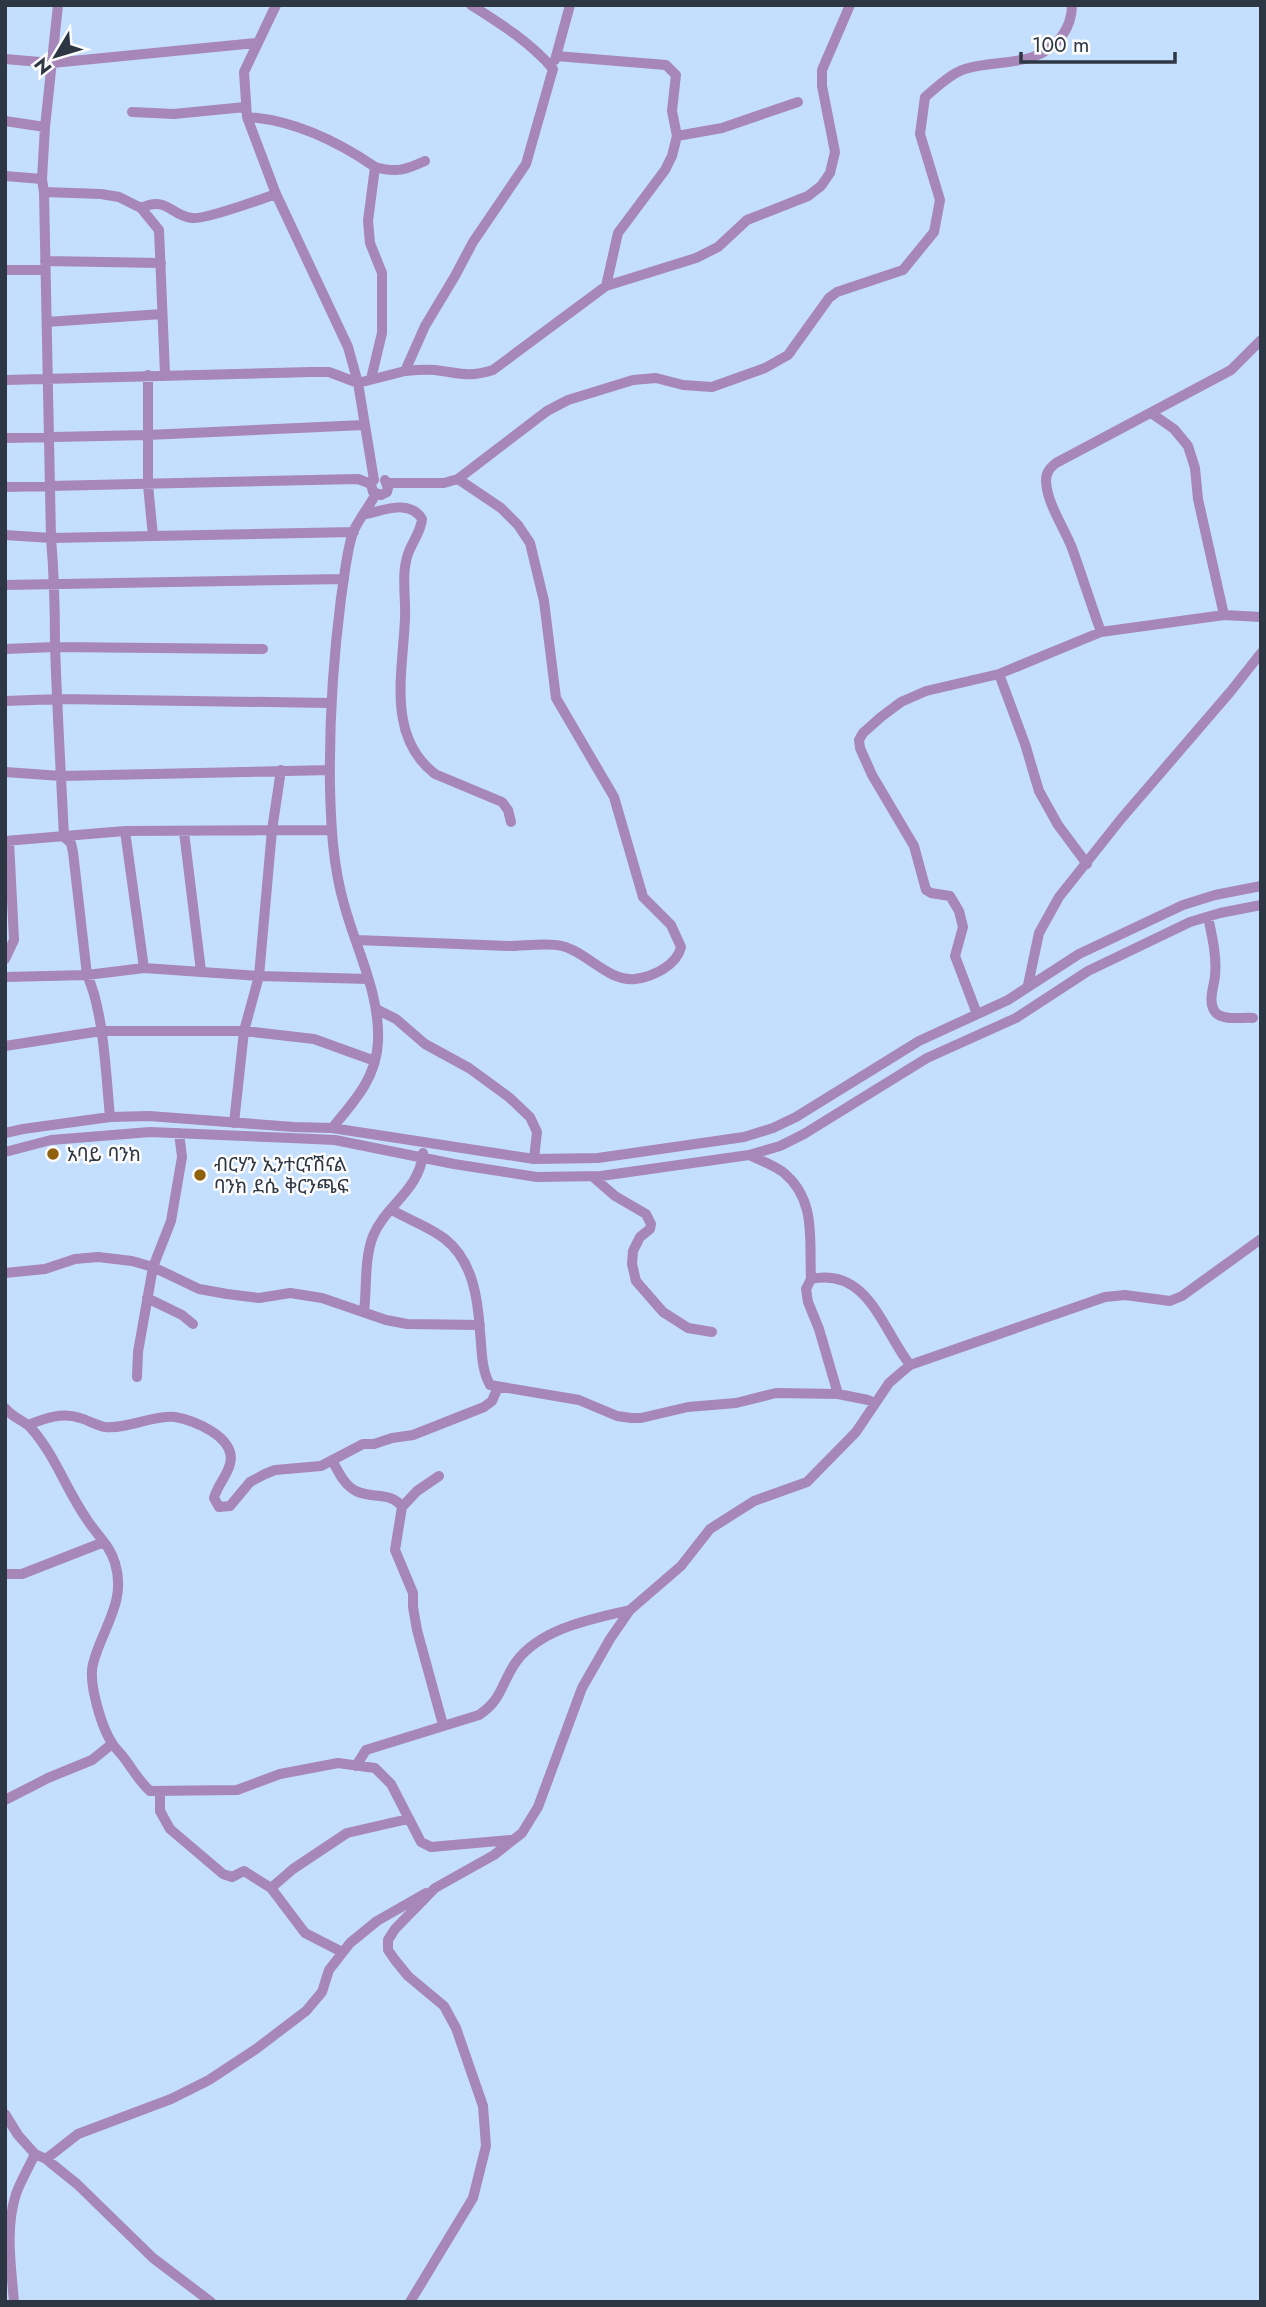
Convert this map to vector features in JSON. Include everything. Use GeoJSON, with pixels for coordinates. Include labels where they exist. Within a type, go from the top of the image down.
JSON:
{"type":"FeatureCollection","features":[{"type":"Feature","properties":{"kind":"street"},"geometry":{"type":"LineString","coordinates":[[58,5],[42,179],[51,538],[61,776],[64,837],[71,843],[73,852],[86,975],[91,984],[101,1031],[110,1117]]}},
{"type":"Feature","properties":{"kind":"street"},"geometry":{"type":"LineString","coordinates":[[276,5],[244,72],[246,112],[276,194],[348,347],[358,383],[374,486],[366,514],[354,532],[344,579],[331,703],[330,770],[331,830],[344,904],[375,998],[378,1044],[371,1076],[352,1105],[332,1128]]}},
{"type":"Feature","properties":{"kind":"street"},"geometry":{"type":"LineString","coordinates":[[471,5],[520,38],[553,69]]}},
{"type":"Feature","properties":{"kind":"street"},"geometry":{"type":"LineString","coordinates":[[405,371],[425,326],[473,242],[526,164],[570,5]]}},
{"type":"Feature","properties":{"kind":"street"},"geometry":{"type":"LineString","coordinates":[[5,380],[329,372],[358,383],[405,371],[433,370],[475,375],[493,370],[606,286],[696,258],[718,247],[747,220],[808,196],[821,186],[830,173],[835,152],[822,86],[822,70],[850,5]]}},
{"type":"Feature","properties":{"kind":"street"},"geometry":{"type":"LineString","coordinates":[[5,487],[358,479],[374,486],[381,495],[387,492],[388,484],[458,479],[547,411],[568,400],[633,380],[656,378],[683,385],[712,387],[765,368],[788,355],[820,307],[837,292],[903,270],[934,232],[940,200],[920,134],[925,97],[963,69],[1028,60],[1043,53],[1057,42],[1066,30],[1072,16],[1072,5]]}},
{"type":"Feature","properties":{"kind":"street"},"geometry":{"type":"LineString","coordinates":[[5,59],[52,63],[257,43]]}},
{"type":"Feature","properties":{"kind":"street"},"geometry":{"type":"LineString","coordinates":[[556,56],[667,65],[676,75],[672,111],[677,136],[672,156],[665,170],[618,233],[606,286]]}},
{"type":"Feature","properties":{"kind":"street"},"geometry":{"type":"LineString","coordinates":[[677,136],[722,128],[798,103]]}},
{"type":"Feature","properties":{"kind":"street"},"geometry":{"type":"LineString","coordinates":[[132,112],[246,112],[304,130],[343,146],[375,167],[392,172],[425,161]]}},
{"type":"Feature","properties":{"kind":"street"},"geometry":{"type":"LineString","coordinates":[[5,121],[45,127]]}},
{"type":"Feature","properties":{"kind":"street"},"geometry":{"type":"LineString","coordinates":[[371,379],[382,333],[382,273],[370,243],[368,221],[375,167]]}},
{"type":"Feature","properties":{"kind":"street"},"geometry":{"type":"LineString","coordinates":[[5,176],[42,179]]}},
{"type":"Feature","properties":{"kind":"street"},"geometry":{"type":"LineString","coordinates":[[44,192],[118,197],[141,208],[159,230],[165,374]]}},
{"type":"Feature","properties":{"kind":"street"},"geometry":{"type":"LineString","coordinates":[[141,208],[159,203],[178,214],[194,219],[276,194]]}},
{"type":"Feature","properties":{"kind":"street"},"geometry":{"type":"LineString","coordinates":[[5,270],[45,265],[161,263]]}},
{"type":"Feature","properties":{"kind":"street"},"geometry":{"type":"LineString","coordinates":[[47,322],[162,314]]}},
{"type":"Feature","properties":{"kind":"street"},"geometry":{"type":"LineString","coordinates":[[1101,632],[1071,547],[1049,497],[1046,475],[1056,463],[1231,370],[1261,340]]}},
{"type":"Feature","properties":{"kind":"street"},"geometry":{"type":"LineString","coordinates":[[148,375],[148,485],[153,536]]}},
{"type":"Feature","properties":{"kind":"street"},"geometry":{"type":"LineString","coordinates":[[1152,413],[1174,429],[1188,446],[1195,468],[1198,499],[1224,615]]}},
{"type":"Feature","properties":{"kind":"street"},"geometry":{"type":"LineString","coordinates":[[5,438],[148,435],[364,425]]}},
{"type":"Feature","properties":{"kind":"street"},"geometry":{"type":"LineString","coordinates":[[357,940],[562,946],[616,976],[632,980],[671,964],[676,960],[681,947],[671,925],[643,897],[614,797],[556,698],[544,601],[530,544],[501,508],[458,479]]}},
{"type":"Feature","properties":{"kind":"street"},"geometry":{"type":"LineString","coordinates":[[366,514],[405,506],[414,509],[422,519],[422,526],[408,554],[404,577],[405,615],[400,701],[403,727],[410,745],[435,774],[502,802],[508,810],[511,822]]}},
{"type":"Feature","properties":{"kind":"street"},"geometry":{"type":"LineString","coordinates":[[5,535],[51,538],[354,532]]}},
{"type":"Feature","properties":{"kind":"street"},"geometry":{"type":"LineString","coordinates":[[5,585],[344,579]]}},
{"type":"Feature","properties":{"kind":"street"},"geometry":{"type":"LineString","coordinates":[[977,1014],[955,956],[963,927],[959,911],[950,897],[926,890],[914,846],[872,775],[860,748],[859,740],[863,733],[891,710],[926,691],[999,674],[1101,632],[1224,615],[1261,617]]}},
{"type":"Feature","properties":{"kind":"street"},"geometry":{"type":"LineString","coordinates":[[5,649],[262,649]]}},
{"type":"Feature","properties":{"kind":"street"},"geometry":{"type":"LineString","coordinates":[[1028,985],[1039,933],[1059,897],[1261,653]]}},
{"type":"Feature","properties":{"kind":"street"},"geometry":{"type":"LineString","coordinates":[[999,674],[1026,744],[1039,791],[1058,825],[1087,864]]}},
{"type":"Feature","properties":{"kind":"street"},"geometry":{"type":"LineString","coordinates":[[5,701],[59,699],[331,703]]}},
{"type":"Feature","properties":{"kind":"street"},"geometry":{"type":"LineString","coordinates":[[234,1123],[244,1031],[259,976],[272,830],[281,770]]}},
{"type":"Feature","properties":{"kind":"street"},"geometry":{"type":"LineString","coordinates":[[5,772],[61,776],[330,770]]}},
{"type":"Feature","properties":{"kind":"street"},"geometry":{"type":"LineString","coordinates":[[5,959],[14,940],[7,841],[125,831],[331,830]]}},
{"type":"Feature","properties":{"kind":"street"},"geometry":{"type":"LineString","coordinates":[[125,831],[144,968]]}},
{"type":"Feature","properties":{"kind":"street"},"geometry":{"type":"LineString","coordinates":[[184,832],[201,971]]}},
{"type":"Feature","properties":{"kind":"street"},"geometry":{"type":"LineString","coordinates":[[5,1133],[110,1117],[149,1116],[332,1128],[534,1159],[598,1158],[744,1137],[796,1117],[919,1041],[1008,1000],[1079,954],[1183,905],[1215,895],[1261,886]]}},
{"type":"Feature","properties":{"kind":"street"},"geometry":{"type":"LineString","coordinates":[[5,1152],[51,1140],[150,1132],[335,1140],[537,1177],[592,1177],[749,1155],[780,1146],[804,1134],[927,1058],[1016,1018],[1088,971],[1190,922],[1261,905]]}},
{"type":"Feature","properties":{"kind":"street"},"geometry":{"type":"LineString","coordinates":[[1208,917],[1216,953],[1212,1007],[1217,1014],[1224,1017],[1253,1017]]}},
{"type":"Feature","properties":{"kind":"street"},"geometry":{"type":"LineString","coordinates":[[5,977],[86,975],[144,968],[259,976],[368,979]]}},
{"type":"Feature","properties":{"kind":"street"},"geometry":{"type":"LineString","coordinates":[[376,1009],[396,1019],[425,1044],[487,1079],[517,1104],[530,1117],[537,1132],[534,1159]]}},
{"type":"Feature","properties":{"kind":"street"},"geometry":{"type":"LineString","coordinates":[[5,1046],[101,1031],[244,1031],[314,1038],[375,1062]]}},
{"type":"Feature","properties":{"kind":"street"},"geometry":{"type":"LineString","coordinates":[[872,1070],[883,1086]]}},
{"type":"Feature","properties":{"kind":"street"},"geometry":{"type":"LineString","coordinates":[[137,1377],[138,1352],[153,1267],[172,1221],[181,1157],[179,1133]]}},
{"type":"Feature","properties":{"kind":"street"},"geometry":{"type":"LineString","coordinates":[[364,1312],[369,1249],[380,1224],[418,1174],[423,1157],[423,1143]]}},
{"type":"Feature","properties":{"kind":"street"},"geometry":{"type":"LineString","coordinates":[[490,1169],[492,1154]]}},
{"type":"Feature","properties":{"kind":"street"},"geometry":{"type":"LineString","coordinates":[[749,1155],[781,1171],[801,1190],[810,1227],[811,1279],[806,1289],[808,1302],[819,1328],[838,1394]]}},
{"type":"Feature","properties":{"kind":"street"},"geometry":{"type":"LineString","coordinates":[[592,1177],[650,1219],[650,1229],[640,1237],[633,1251],[632,1264],[636,1281],[663,1312],[688,1328],[712,1332]]}},
{"type":"Feature","properties":{"kind":"street"},"geometry":{"type":"LineString","coordinates":[[392,1210],[444,1238],[469,1272],[475,1288],[483,1369],[490,1385],[579,1400],[617,1416],[631,1418],[688,1406],[736,1403],[776,1392],[838,1394],[875,1403]]}},
{"type":"Feature","properties":{"kind":"street"},"geometry":{"type":"LineString","coordinates":[[14,2302],[10,2221],[16,2194],[40,2157],[78,2134],[171,2099],[209,2080],[256,2049],[306,2011],[322,1992],[329,1970],[342,1952],[377,1921],[408,1901],[494,1855],[522,1833],[538,1807],[582,1688],[610,1639],[630,1610],[681,1566],[710,1529],[754,1501],[807,1482],[856,1432],[889,1383],[910,1365],[1105,1297],[1125,1295],[1170,1301],[1182,1296],[1261,1239]]}},
{"type":"Feature","properties":{"kind":"street"},"geometry":{"type":"LineString","coordinates":[[5,1273],[45,1269],[75,1259],[98,1257],[132,1261],[153,1267],[200,1289],[259,1298],[290,1293],[322,1298],[407,1324],[480,1325]]}},
{"type":"Feature","properties":{"kind":"street"},"geometry":{"type":"LineString","coordinates":[[811,1279],[822,1276],[843,1279],[863,1292],[910,1365]]}},
{"type":"Feature","properties":{"kind":"street"},"geometry":{"type":"LineString","coordinates":[[147,1298],[182,1315],[193,1324]]}},
{"type":"Feature","properties":{"kind":"street"},"geometry":{"type":"LineString","coordinates":[[28,1425],[46,1418],[71,1415],[104,1427],[174,1417],[211,1430],[224,1439],[230,1454],[231,1463],[214,1498],[219,1507],[224,1507],[234,1502],[250,1482],[265,1474],[275,1470],[321,1466],[363,1444],[413,1436],[477,1410],[492,1401],[498,1387]]}},
{"type":"Feature","properties":{"kind":"street"},"geometry":{"type":"LineString","coordinates":[[5,1408],[9,1418],[28,1425],[50,1454],[85,1518],[114,1560],[119,1581],[116,1608],[101,1639],[92,1668],[93,1695],[112,1744],[140,1782],[150,1791],[237,1790],[280,1774],[338,1763],[375,1768],[391,1784],[421,1842],[431,1847],[510,1840]]}},
{"type":"Feature","properties":{"kind":"street"},"geometry":{"type":"LineString","coordinates":[[332,1460],[345,1483],[353,1490],[397,1500],[402,1507]]}},
{"type":"Feature","properties":{"kind":"street"},"geometry":{"type":"LineString","coordinates":[[439,1476],[416,1491],[402,1507],[395,1550],[413,1593],[417,1630],[443,1725]]}},
{"type":"Feature","properties":{"kind":"street"},"geometry":{"type":"LineString","coordinates":[[5,1574],[22,1574],[104,1542]]}},
{"type":"Feature","properties":{"kind":"street"},"geometry":{"type":"LineString","coordinates":[[356,1766],[366,1750],[479,1715],[487,1710],[496,1701],[517,1661],[542,1639],[575,1624],[630,1610]]}},
{"type":"Feature","properties":{"kind":"street"},"geometry":{"type":"LineString","coordinates":[[5,1800],[92,1760],[112,1744]]}},
{"type":"Feature","properties":{"kind":"street"},"geometry":{"type":"LineString","coordinates":[[160,1791],[160,1811],[170,1829],[223,1874],[232,1877],[244,1871],[271,1888],[305,1933],[342,1952]]}},
{"type":"Feature","properties":{"kind":"street"},"geometry":{"type":"LineString","coordinates":[[271,1888],[293,1869],[347,1833],[408,1819]]}},
{"type":"Feature","properties":{"kind":"street"},"geometry":{"type":"LineString","coordinates":[[410,2302],[473,2198],[486,2146],[483,2106],[456,2028],[444,2006],[408,1976],[388,1950],[388,1940],[395,1929],[435,1888]]}},
{"type":"Feature","properties":{"kind":"street"},"geometry":{"type":"LineString","coordinates":[[5,2114],[18,2135],[40,2157],[77,2184],[153,2258],[211,2302]]}},
{"type":"Feature","properties":{"kind":"place","name":"አባይ ባንክ"},"geometry":{"type":"Point","coordinates":[53,1154]}},
{"type":"Feature","properties":{"kind":"place","name":"ብርሃን ኢንተርናሽናል ባንክ ደሴ ቅርንጫፍ"},"geometry":{"type":"Point","coordinates":[200,1175]}}]}
